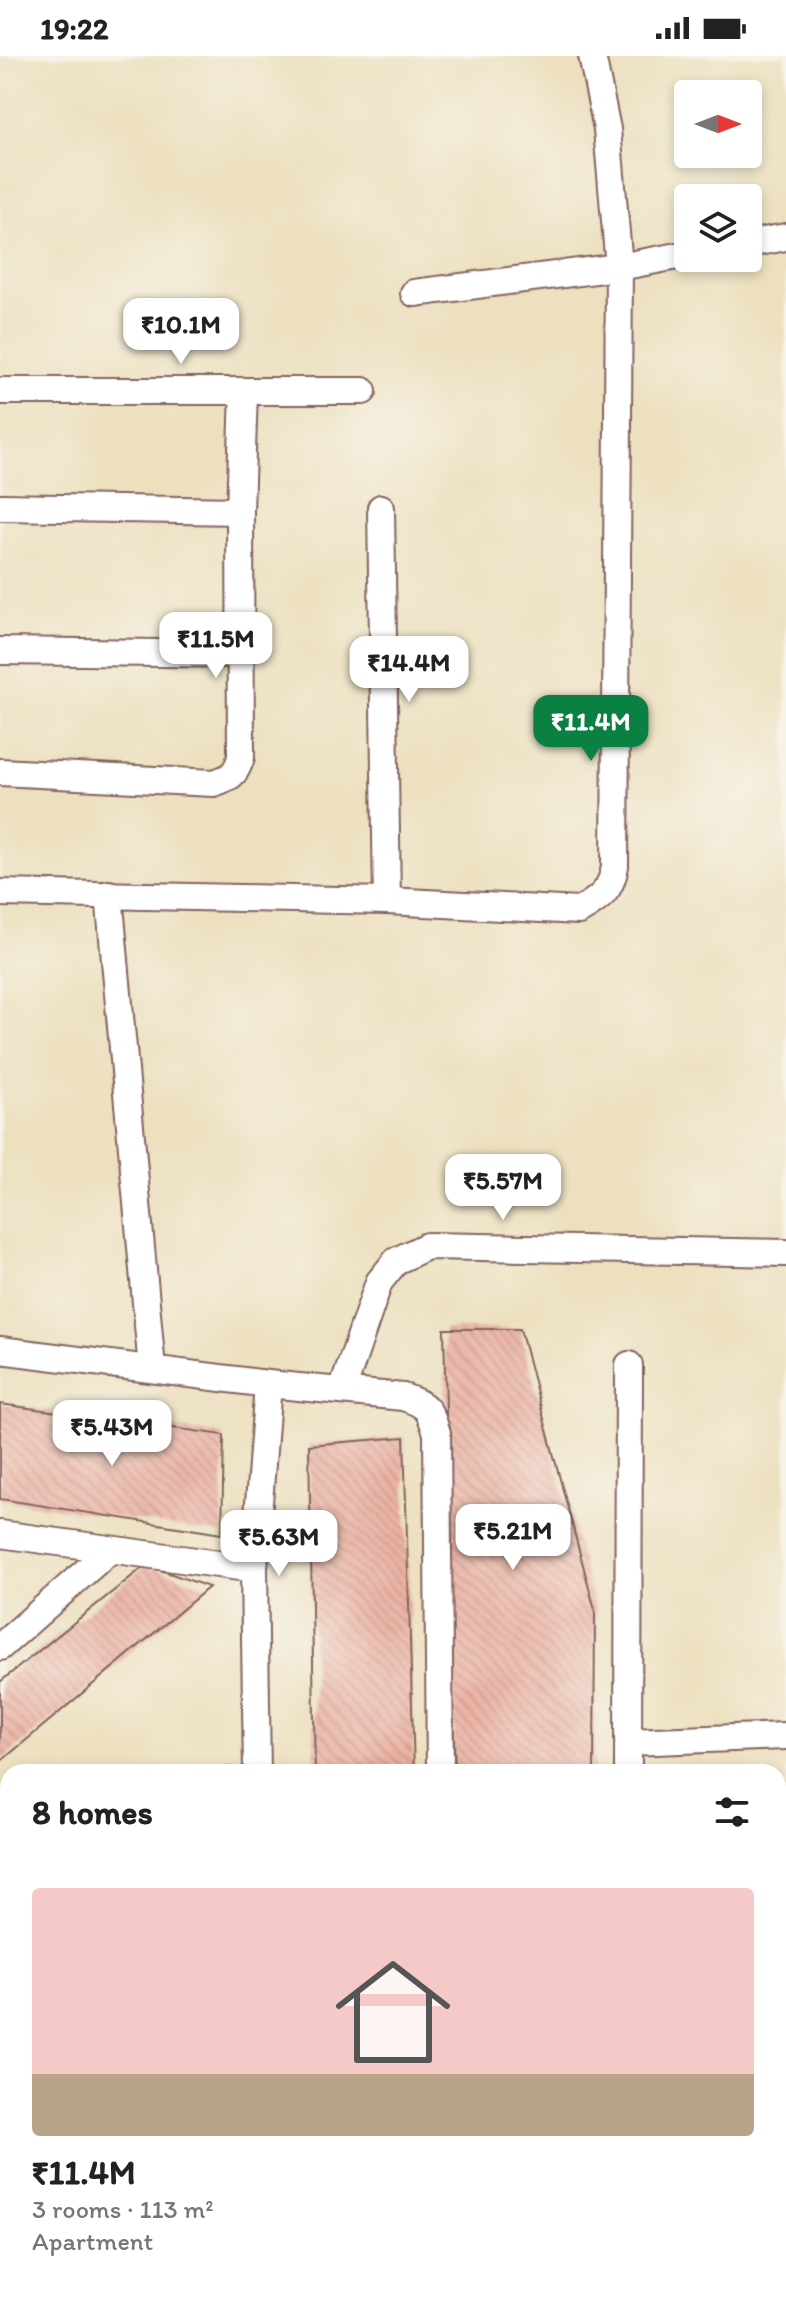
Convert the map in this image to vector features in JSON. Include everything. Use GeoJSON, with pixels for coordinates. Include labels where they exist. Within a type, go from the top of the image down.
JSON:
{"type":"FeatureCollection","features":[{"type":"Feature","properties":{"kind":"street"},"geometry":{"type":"LineString","coordinates":[[0,893],[387,901],[579,911],[601,899],[612,884],[615,866],[619,267],[607,129],[592,56]]}},
{"type":"Feature","properties":{"kind":"street"},"geometry":{"type":"LineString","coordinates":[[762,241],[786,237]]}},
{"type":"Feature","properties":{"kind":"street"},"geometry":{"type":"LineString","coordinates":[[414,293],[619,267],[674,257]]}},
{"type":"Feature","properties":{"kind":"street"},"geometry":{"type":"LineString","coordinates":[[0,391],[363,391]]}},
{"type":"Feature","properties":{"kind":"street"},"geometry":{"type":"LineString","coordinates":[[0,772],[213,783],[230,778],[237,770],[241,757],[240,511],[244,391]]}},
{"type":"Feature","properties":{"kind":"street"},"geometry":{"type":"LineString","coordinates":[[0,507],[240,511]]}},
{"type":"Feature","properties":{"kind":"street"},"geometry":{"type":"LineString","coordinates":[[381,508],[387,901]]}},
{"type":"Feature","properties":{"kind":"street"},"geometry":{"type":"LineString","coordinates":[[0,651],[241,654]]}},
{"type":"Feature","properties":{"kind":"street"},"geometry":{"type":"LineString","coordinates":[[109,894],[152,1369]]}},
{"type":"Feature","properties":{"kind":"street"},"geometry":{"type":"LineString","coordinates":[[342,1391],[379,1282],[396,1261],[427,1246],[786,1253]]}},
{"type":"Feature","properties":{"kind":"street"},"geometry":{"type":"LineString","coordinates":[[0,1350],[268,1384],[403,1397],[421,1402],[429,1410],[437,1433],[440,1764]]}},
{"type":"Feature","properties":{"kind":"street"},"geometry":{"type":"LineString","coordinates":[[628,1764],[629,1365]]}},
{"type":"Feature","properties":{"kind":"street"},"geometry":{"type":"LineString","coordinates":[[257,1764],[254,1569],[268,1384]]}},
{"type":"Feature","properties":{"kind":"street"},"geometry":{"type":"LineString","coordinates":[[0,1534],[254,1569]]}},
{"type":"Feature","properties":{"kind":"street"},"geometry":{"type":"LineString","coordinates":[[0,1647],[110,1550]]}},
{"type":"Feature","properties":{"kind":"street"},"geometry":{"type":"LineString","coordinates":[[629,1742],[786,1736]]}},
{"type":"Feature","properties":{"kind":"building"},"geometry":{"type":"Polygon","coordinates":[[[444,1329],[520,1329],[595,1610],[594,1764],[455,1764],[444,1329]]]}},
{"type":"Feature","properties":{"kind":"building"},"geometry":{"type":"Polygon","coordinates":[[[0,1404],[224,1435],[222,1534],[0,1499],[0,1404]]]}},
{"type":"Feature","properties":{"kind":"building"},"geometry":{"type":"Polygon","coordinates":[[[404,1437],[414,1764],[315,1764],[309,1445],[404,1437]]]}},
{"type":"Feature","properties":{"kind":"building"},"geometry":{"type":"Polygon","coordinates":[[[146,1565],[209,1587],[0,1762],[0,1682],[146,1565]]]}}]}
